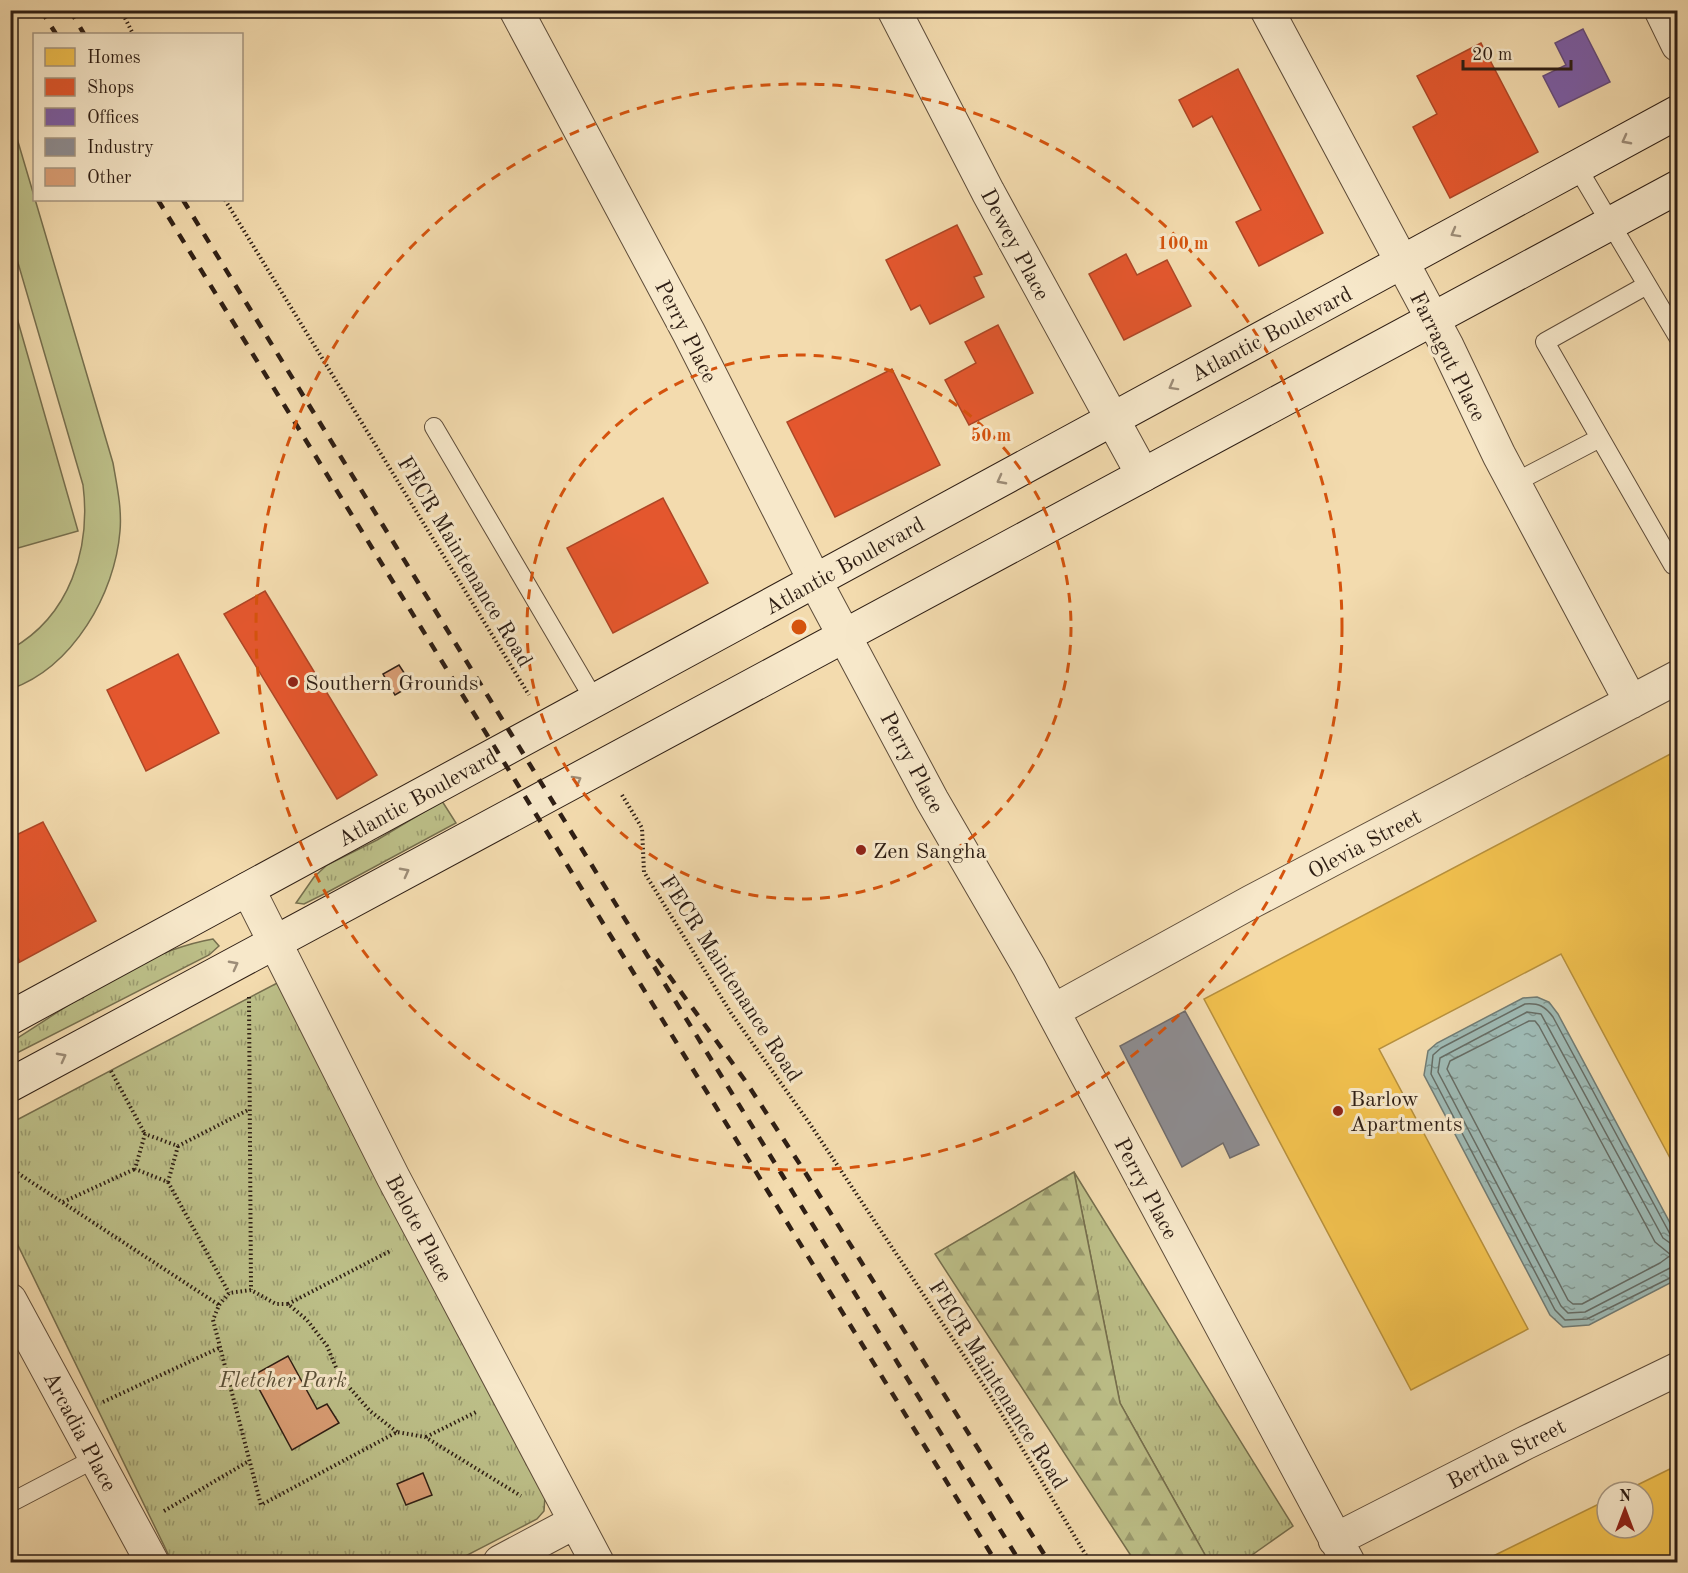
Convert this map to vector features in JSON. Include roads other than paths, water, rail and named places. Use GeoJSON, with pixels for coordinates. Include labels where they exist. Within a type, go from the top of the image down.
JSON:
{"type":"FeatureCollection","features":[{"type":"Feature","properties":{"kind":"street","name":"Perry Place"},"geometry":{"type":"LineString","coordinates":[[516,10],[689,333],[815,581],[846,635],[932,800],[1053,1011],[1342,1551]]}},
{"type":"Feature","properties":{"kind":"street","name":"Dewey Place"},"geometry":{"type":"LineString","coordinates":[[894,10],[988,192],[1143,475]]}},
{"type":"Feature","properties":{"kind":"street","name":"Farragut Place"},"geometry":{"type":"LineString","coordinates":[[1267,10],[1432,319],[1514,483],[1631,702]]}},
{"type":"Feature","properties":{"kind":"street"},"geometry":{"type":"LineString","coordinates":[[1661,10],[1677,45]]}},
{"type":"Feature","properties":{"kind":"street","name":"Atlantic Boulevard"},"geometry":{"type":"LineString","coordinates":[[10,1018],[1677,112]]}},
{"type":"Feature","properties":{"kind":"street"},"geometry":{"type":"LineString","coordinates":[[10,1085],[1677,187]]}},
{"type":"Feature","properties":{"kind":"street","name":"Olevia Street"},"geometry":{"type":"LineString","coordinates":[[1053,1011],[1251,902],[1677,677]]}},
{"type":"Feature","properties":{"kind":"street","name":"Belote Place"},"geometry":{"type":"LineString","coordinates":[[248,889],[423,1234],[597,1563]]}},
{"type":"Feature","properties":{"kind":"street","name":"Arcadia Place"},"geometry":{"type":"LineString","coordinates":[[10,1300],[152,1563]]}},
{"type":"Feature","properties":{"kind":"street","name":"Bertha Street"},"geometry":{"type":"LineString","coordinates":[[1342,1551],[1525,1443],[1677,1369]]}},
{"type":"Feature","properties":{"kind":"street"},"geometry":{"type":"LineString","coordinates":[[500,1563],[573,1517]]}},
{"type":"Feature","properties":{"kind":"lane"},"geometry":{"type":"LineString","coordinates":[[1577,167],[1677,338]]}},
{"type":"Feature","properties":{"kind":"lane"},"geometry":{"type":"LineString","coordinates":[[1647,285],[1545,342],[1672,565],[1677,562]]}},
{"type":"Feature","properties":{"kind":"lane"},"geometry":{"type":"LineString","coordinates":[[434,427],[595,701]]}},
{"type":"Feature","properties":{"kind":"lane"},"geometry":{"type":"LineString","coordinates":[[1514,483],[1600,438]]}},
{"type":"Feature","properties":{"kind":"lane"},"geometry":{"type":"LineString","coordinates":[[10,1503],[96,1458]]}},
{"type":"Feature","properties":{"kind":"water"},"geometry":{"type":"Polygon","coordinates":[[[1537,997],[1549,1002],[1558,1014],[1677,1236],[1677,1276],[1674,1281],[1589,1325],[1563,1327],[1550,1315],[1424,1075],[1428,1051],[1437,1043],[1523,998],[1537,997]]]}},
{"type":"Feature","properties":{"kind":"railway"},"geometry":{"type":"LineString","coordinates":[[41,10],[55,33]]}},
{"type":"Feature","properties":{"kind":"railway"},"geometry":{"type":"LineString","coordinates":[[70,10],[83,33]]}},
{"type":"Feature","properties":{"kind":"railway"},"geometry":{"type":"LineString","coordinates":[[159,201],[996,1562]]}},
{"type":"Feature","properties":{"kind":"railway"},"geometry":{"type":"LineString","coordinates":[[184,201],[1020,1562]]}},
{"type":"Feature","properties":{"kind":"railway"},"geometry":{"type":"LineString","coordinates":[[657,959],[744,1079],[803,1169],[1049,1562]]}},
{"type":"Feature","properties":{"kind":"place","name":"Southern Grounds"},"geometry":{"type":"Point","coordinates":[293,682]}},
{"type":"Feature","properties":{"kind":"place","name":"Zen Sangha"},"geometry":{"type":"Point","coordinates":[861,850]}},
{"type":"Feature","properties":{"kind":"place","name":"Barlow Apartments"},"geometry":{"type":"Point","coordinates":[1338,1111]}},
{"type":"Feature","properties":{"kind":"park label","name":"Fletcher Park"},"geometry":{"type":"Point","coordinates":[283,1379]}}]}
